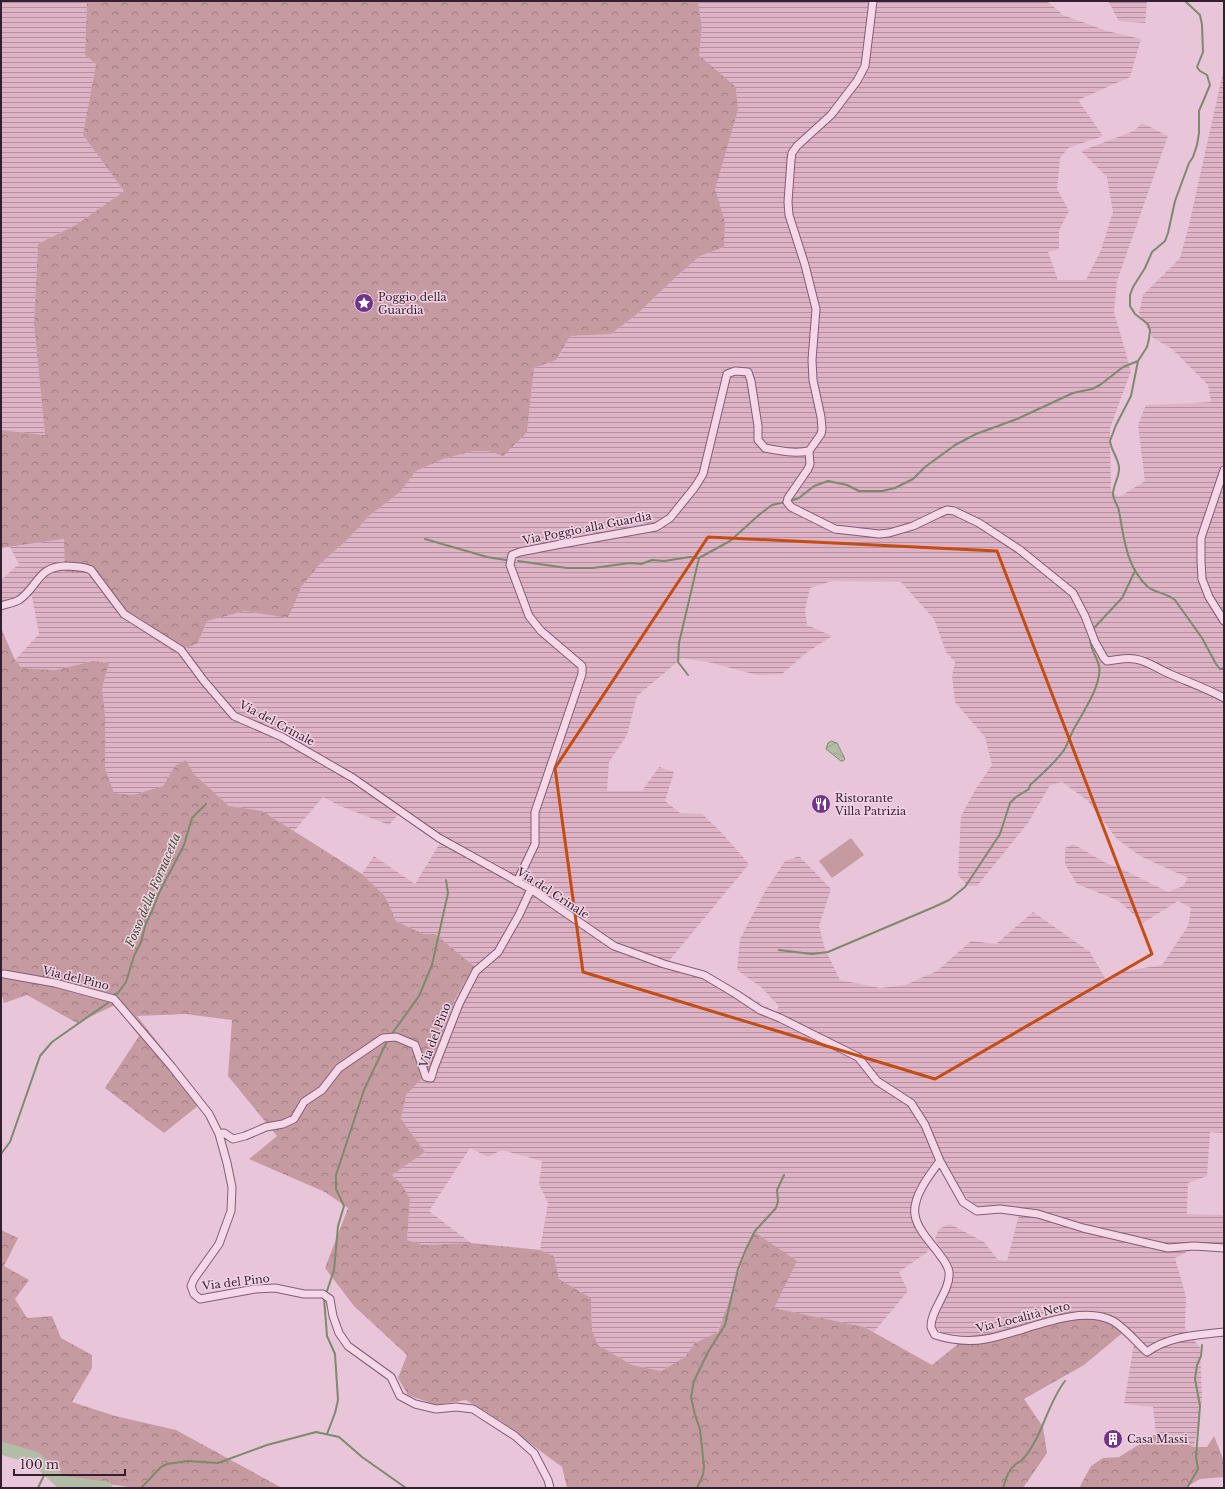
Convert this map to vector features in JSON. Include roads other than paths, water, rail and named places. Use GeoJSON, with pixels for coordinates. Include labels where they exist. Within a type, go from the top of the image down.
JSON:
{"type":"FeatureCollection","features":[{"type":"Feature","properties":{"kind":"street"},"geometry":{"type":"LineString","coordinates":[[873,1],[865,66],[857,81],[831,114],[797,146],[792,153],[788,195],[789,215],[805,265],[816,309],[812,360],[813,380],[822,429],[821,434],[809,451],[810,464],[808,469],[788,498],[787,502],[791,507],[835,529],[879,534],[889,533],[913,526],[947,510],[954,511],[979,523],[1020,550],[1073,593],[1085,616],[1095,642],[1107,661],[1121,659],[1144,661],[1185,681],[1208,689],[1224,698]]}},
{"type":"Feature","properties":{"kind":"street","name":"Via Poggio alla Guardia"},"geometry":{"type":"LineString","coordinates":[[517,882],[535,844],[535,812],[582,674],[582,666],[540,631],[529,616],[510,565],[512,555],[556,545],[656,527],[670,518],[695,487],[703,474],[727,374],[734,371],[748,372],[751,381],[758,426],[758,440],[765,448],[789,453],[809,451]]}},
{"type":"Feature","properties":{"kind":"street"},"geometry":{"type":"LineString","coordinates":[[1224,470],[1201,538],[1202,579],[1209,597],[1224,621]]}},
{"type":"Feature","properties":{"kind":"street","name":"Via del Crinale"},"geometry":{"type":"LineString","coordinates":[[1,606],[18,600],[34,584],[44,571],[56,566],[84,567],[91,570],[124,614],[181,650],[204,682],[234,716],[282,737],[352,778],[439,838],[531,889],[614,946],[664,964],[704,975],[760,1010],[780,1018],[858,1057],[877,1081],[911,1103],[925,1125],[940,1161],[963,1202],[977,1211],[1000,1209],[1038,1214],[1083,1228],[1168,1248],[1194,1246],[1224,1248]]}},
{"type":"Feature","properties":{"kind":"street","name":"Via del Pino"},"geometry":{"type":"LineString","coordinates":[[219,1134],[224,1133],[233,1139],[245,1136],[266,1127],[283,1124],[294,1119],[304,1102],[322,1090],[339,1068],[383,1038],[396,1037],[415,1045],[426,1077],[431,1078],[459,1004],[476,971],[498,952],[519,915],[531,889]]}},
{"type":"Feature","properties":{"kind":"street","name":"Via del Pino"},"geometry":{"type":"LineString","coordinates":[[4,974],[55,983],[114,999],[177,1072],[209,1114],[219,1134],[232,1187],[231,1211],[219,1244],[194,1279],[191,1286],[194,1294],[200,1299],[255,1289],[275,1288],[304,1294],[323,1294],[330,1299],[333,1316],[339,1333],[348,1346],[391,1377],[400,1396],[415,1404],[436,1409],[456,1407],[473,1409],[515,1436],[534,1453],[548,1480],[550,1488]]}},
{"type":"Feature","properties":{"kind":"street","name":"Via Località Neto"},"geometry":{"type":"LineString","coordinates":[[940,1161],[926,1180],[915,1205],[915,1215],[918,1225],[946,1263],[949,1271],[948,1282],[932,1320],[931,1328],[935,1335],[945,1338],[970,1341],[985,1339],[1041,1323],[1078,1315],[1100,1316],[1114,1322],[1147,1352],[1162,1343],[1185,1336],[1224,1332]]}},
{"type":"Feature","properties":{"kind":"water"},"geometry":{"type":"Polygon","coordinates":[[[831,741],[837,743],[845,759],[843,761],[826,749],[828,743],[831,741]]]}},
{"type":"Feature","properties":{"kind":"waterway"},"geometry":{"type":"LineString","coordinates":[[1185,1],[1200,15],[1203,52],[1197,67],[1200,71],[1207,75],[1210,85],[1199,111],[1199,133],[1197,145],[1175,201],[1165,241],[1152,252],[1130,295],[1130,306],[1135,314],[1148,324],[1150,330],[1147,347],[1138,361],[1131,396],[1116,425],[1110,441],[1119,467],[1113,494],[1119,511],[1127,552],[1135,570],[1148,587],[1175,600],[1202,638],[1216,664],[1220,669],[1224,669]]}},
{"type":"Feature","properties":{"kind":"waterway"},"geometry":{"type":"LineString","coordinates":[[790,501],[799,498],[814,486],[828,481],[847,485],[859,491],[882,491],[895,488],[913,479],[925,467],[955,445],[976,434],[1017,419],[1073,393],[1092,389],[1100,385],[1123,367],[1138,361]]}},
{"type":"Feature","properties":{"kind":"waterway"},"geometry":{"type":"LineString","coordinates":[[518,561],[567,568],[593,568],[630,563],[641,564],[652,560],[664,561],[690,557],[699,558],[730,541],[772,505],[785,502]]}},
{"type":"Feature","properties":{"kind":"waterway"},"geometry":{"type":"LineString","coordinates":[[425,539],[487,557],[506,560]]}},
{"type":"Feature","properties":{"kind":"waterway"},"geometry":{"type":"LineString","coordinates":[[688,675],[678,662],[679,643],[699,558]]}},
{"type":"Feature","properties":{"kind":"waterway"},"geometry":{"type":"LineString","coordinates":[[1093,629],[1122,598],[1135,571]]}},
{"type":"Feature","properties":{"kind":"waterway"},"geometry":{"type":"LineString","coordinates":[[779,950],[812,954],[828,952],[949,900],[965,887],[1000,834],[1010,803],[1016,797],[1029,789],[1030,785],[1060,755],[1066,747],[1074,728],[1090,701],[1098,682],[1099,675],[1099,665],[1091,647],[1090,637]]}},
{"type":"Feature","properties":{"kind":"waterway","name":"Fosso della Fornacetta"},"geometry":{"type":"LineString","coordinates":[[1,1154],[10,1142],[40,1056],[52,1042],[109,1002],[111,996],[118,993],[126,982],[134,956],[141,942],[146,923],[159,893],[184,845],[192,818],[206,804]]}},
{"type":"Feature","properties":{"kind":"waterway"},"geometry":{"type":"LineString","coordinates":[[391,1035],[419,996],[432,965],[448,893],[446,880]]}},
{"type":"Feature","properties":{"kind":"waterway"},"geometry":{"type":"LineString","coordinates":[[326,1294],[334,1270],[338,1226],[344,1206],[336,1189],[336,1175],[364,1090],[388,1039]]}},
{"type":"Feature","properties":{"kind":"waterway"},"geometry":{"type":"LineString","coordinates":[[697,1488],[703,1475],[704,1467],[700,1429],[691,1397],[694,1381],[708,1352],[725,1325],[738,1269],[755,1231],[776,1208],[778,1201],[777,1190],[784,1175]]}},
{"type":"Feature","properties":{"kind":"waterway"},"geometry":{"type":"LineString","coordinates":[[324,1298],[327,1336],[335,1354],[338,1400],[327,1434]]}},
{"type":"Feature","properties":{"kind":"waterway"},"geometry":{"type":"LineString","coordinates":[[1187,1488],[1198,1469],[1196,1457],[1200,1406],[1195,1379],[1197,1365],[1201,1356],[1202,1345]]}},
{"type":"Feature","properties":{"kind":"waterway"},"geometry":{"type":"LineString","coordinates":[[1003,1488],[1011,1469],[1022,1460],[1030,1450],[1059,1390],[1065,1381]]}},
{"type":"Feature","properties":{"kind":"waterway"},"geometry":{"type":"LineString","coordinates":[[141,1488],[161,1467],[167,1464],[188,1461],[218,1463],[267,1445],[316,1432],[339,1437],[362,1457],[406,1488]]}},
{"type":"Feature","properties":{"kind":"waterway"},"geometry":{"type":"LineString","coordinates":[[1,1448],[35,1458],[61,1482],[106,1488]]}},
{"type":"Feature","properties":{"kind":"waterway"},"geometry":{"type":"LineString","coordinates":[[38,1488],[47,1469]]}},
{"type":"Feature","properties":{"kind":"place","name":"Poggio della Guardia"},"geometry":{"type":"Point","coordinates":[364,303]}},
{"type":"Feature","properties":{"kind":"place","name":"Ristorante Villa Patrizia"},"geometry":{"type":"Point","coordinates":[821,804]}},
{"type":"Feature","properties":{"kind":"place","name":"Casa Massi"},"geometry":{"type":"Point","coordinates":[1113,1439]}}]}
